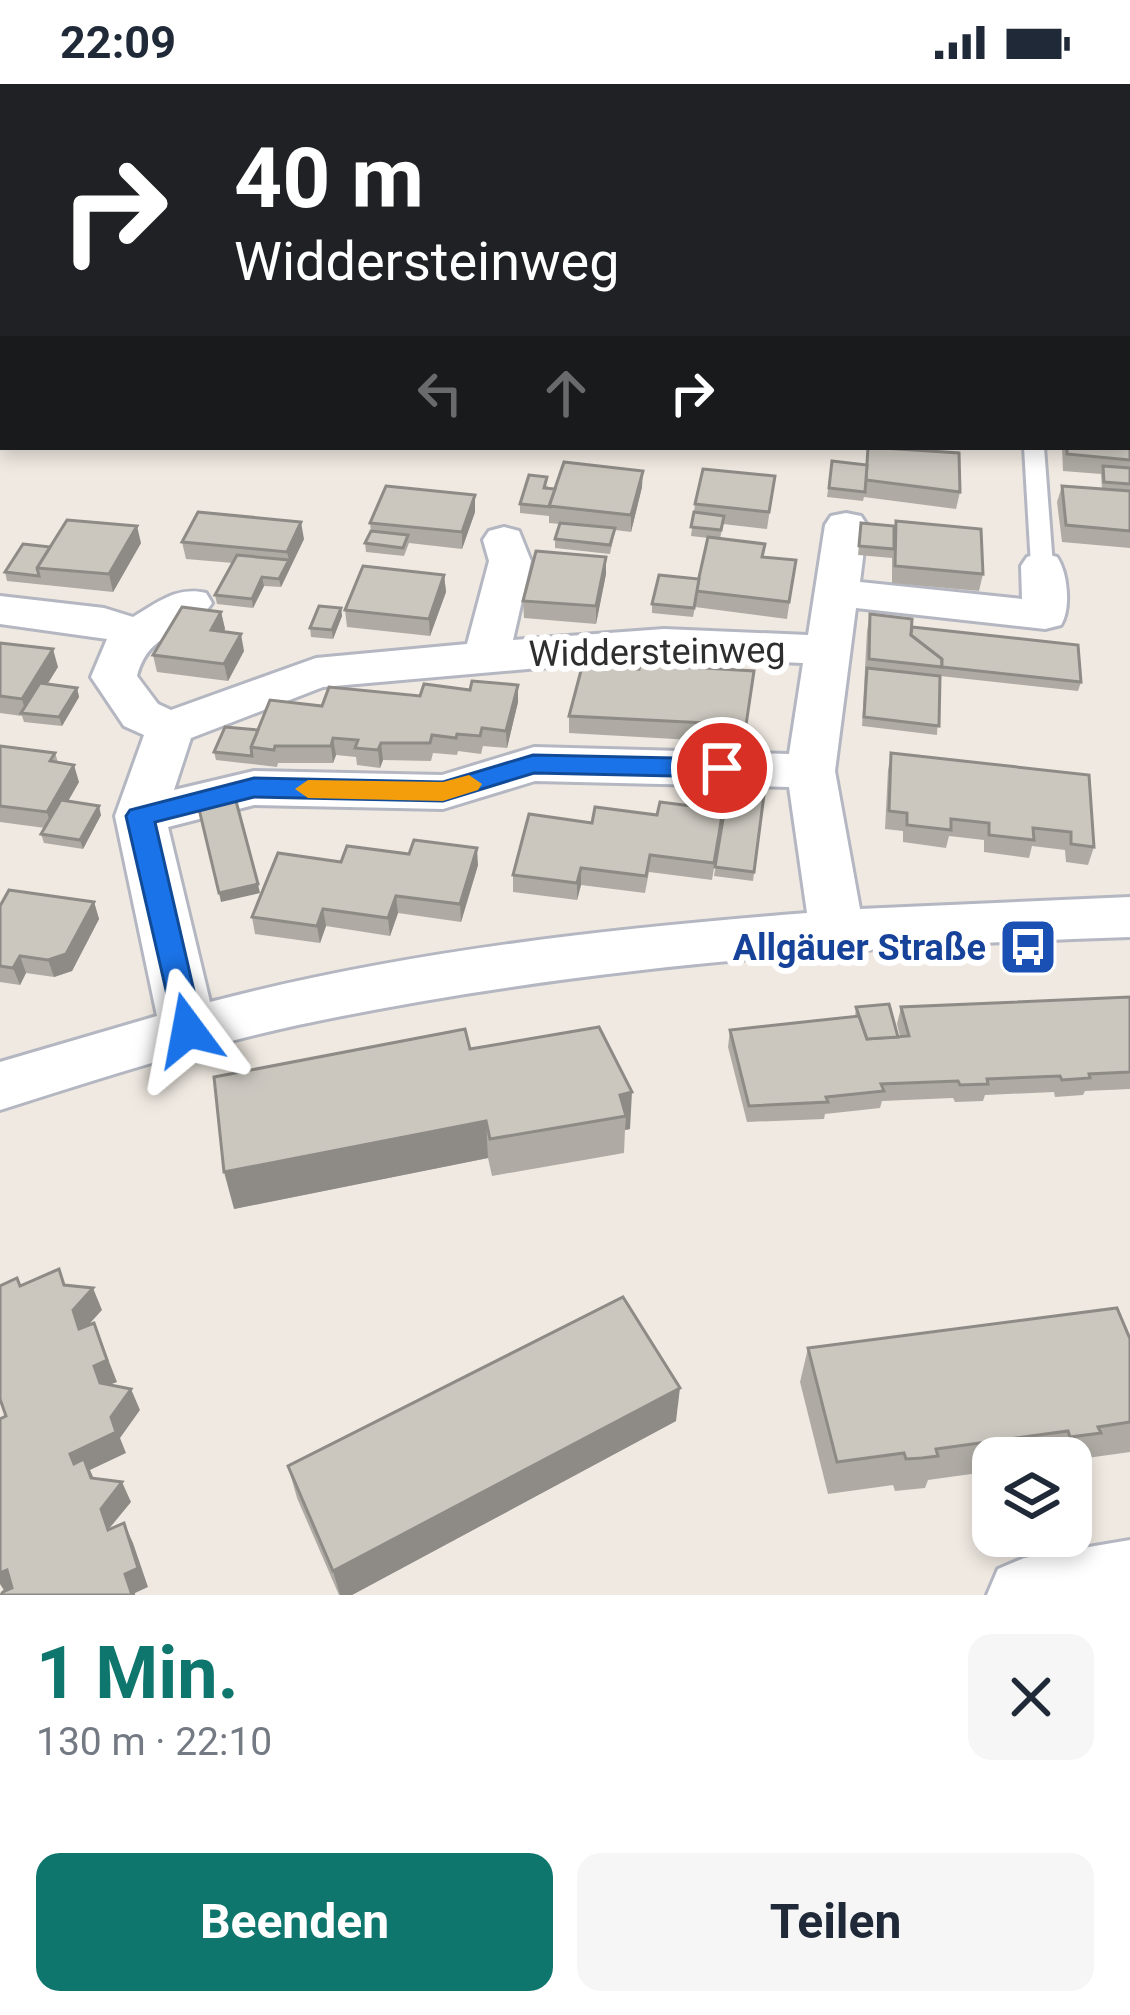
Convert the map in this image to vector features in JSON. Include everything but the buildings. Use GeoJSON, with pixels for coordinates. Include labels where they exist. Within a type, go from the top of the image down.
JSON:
{"type":"FeatureCollection","features":[{"type":"Feature","properties":{"kind":"street"},"geometry":{"type":"LineString","coordinates":[[836,928],[811,771],[846,525]]}},
{"type":"Feature","properties":{"kind":"street","name":"Widdersteinweg"},"geometry":{"type":"LineString","coordinates":[[488,655],[510,561],[504,540]]}},
{"type":"Feature","properties":{"kind":"street"},"geometry":{"type":"LineString","coordinates":[[838,592],[1045,615],[1042,566]]}},
{"type":"Feature","properties":{"kind":"street"},"geometry":{"type":"LineString","coordinates":[[188,1030],[140,816],[170,728],[141,715],[114,677],[121,651],[136,634],[190,603]]}},
{"type":"Feature","properties":{"kind":"street"},"geometry":{"type":"LineString","coordinates":[[0,610],[104,622],[136,634]]}},
{"type":"Feature","properties":{"kind":"street","name":"Widdersteinweg"},"geometry":{"type":"LineString","coordinates":[[170,728],[316,673],[664,643],[826,650]]}},
{"type":"Feature","properties":{"kind":"street"},"geometry":{"type":"LineString","coordinates":[[140,816],[254,788],[443,792],[533,764],[811,771]]}},
{"type":"Feature","properties":{"kind":"street"},"geometry":{"type":"LineString","coordinates":[[0,1086],[297,1003],[459,974],[836,928],[1130,917]]}},
{"type":"Feature","properties":{"kind":"street"},"geometry":{"type":"LineString","coordinates":[[1024,1595],[1130,1577]]}},
{"type":"Feature","properties":{"kind":"lane"},"geometry":{"type":"LineString","coordinates":[[1034,450],[1042,566]]}},
{"type":"Feature","properties":{"kind":"slow traffic"},"geometry":{"type":"LineString","coordinates":[[308,789],[443,792],[469,784]]}},
{"type":"Feature","properties":{"kind":"place","name":"Allgäuer Straße"},"geometry":{"type":"Point","coordinates":[1028,947]}},
{"type":"Feature","properties":{"kind":"route"},"geometry":{"type":"LineString","coordinates":[[188,1030],[140,816],[254,788],[443,792],[533,764],[722,768]]}}]}
